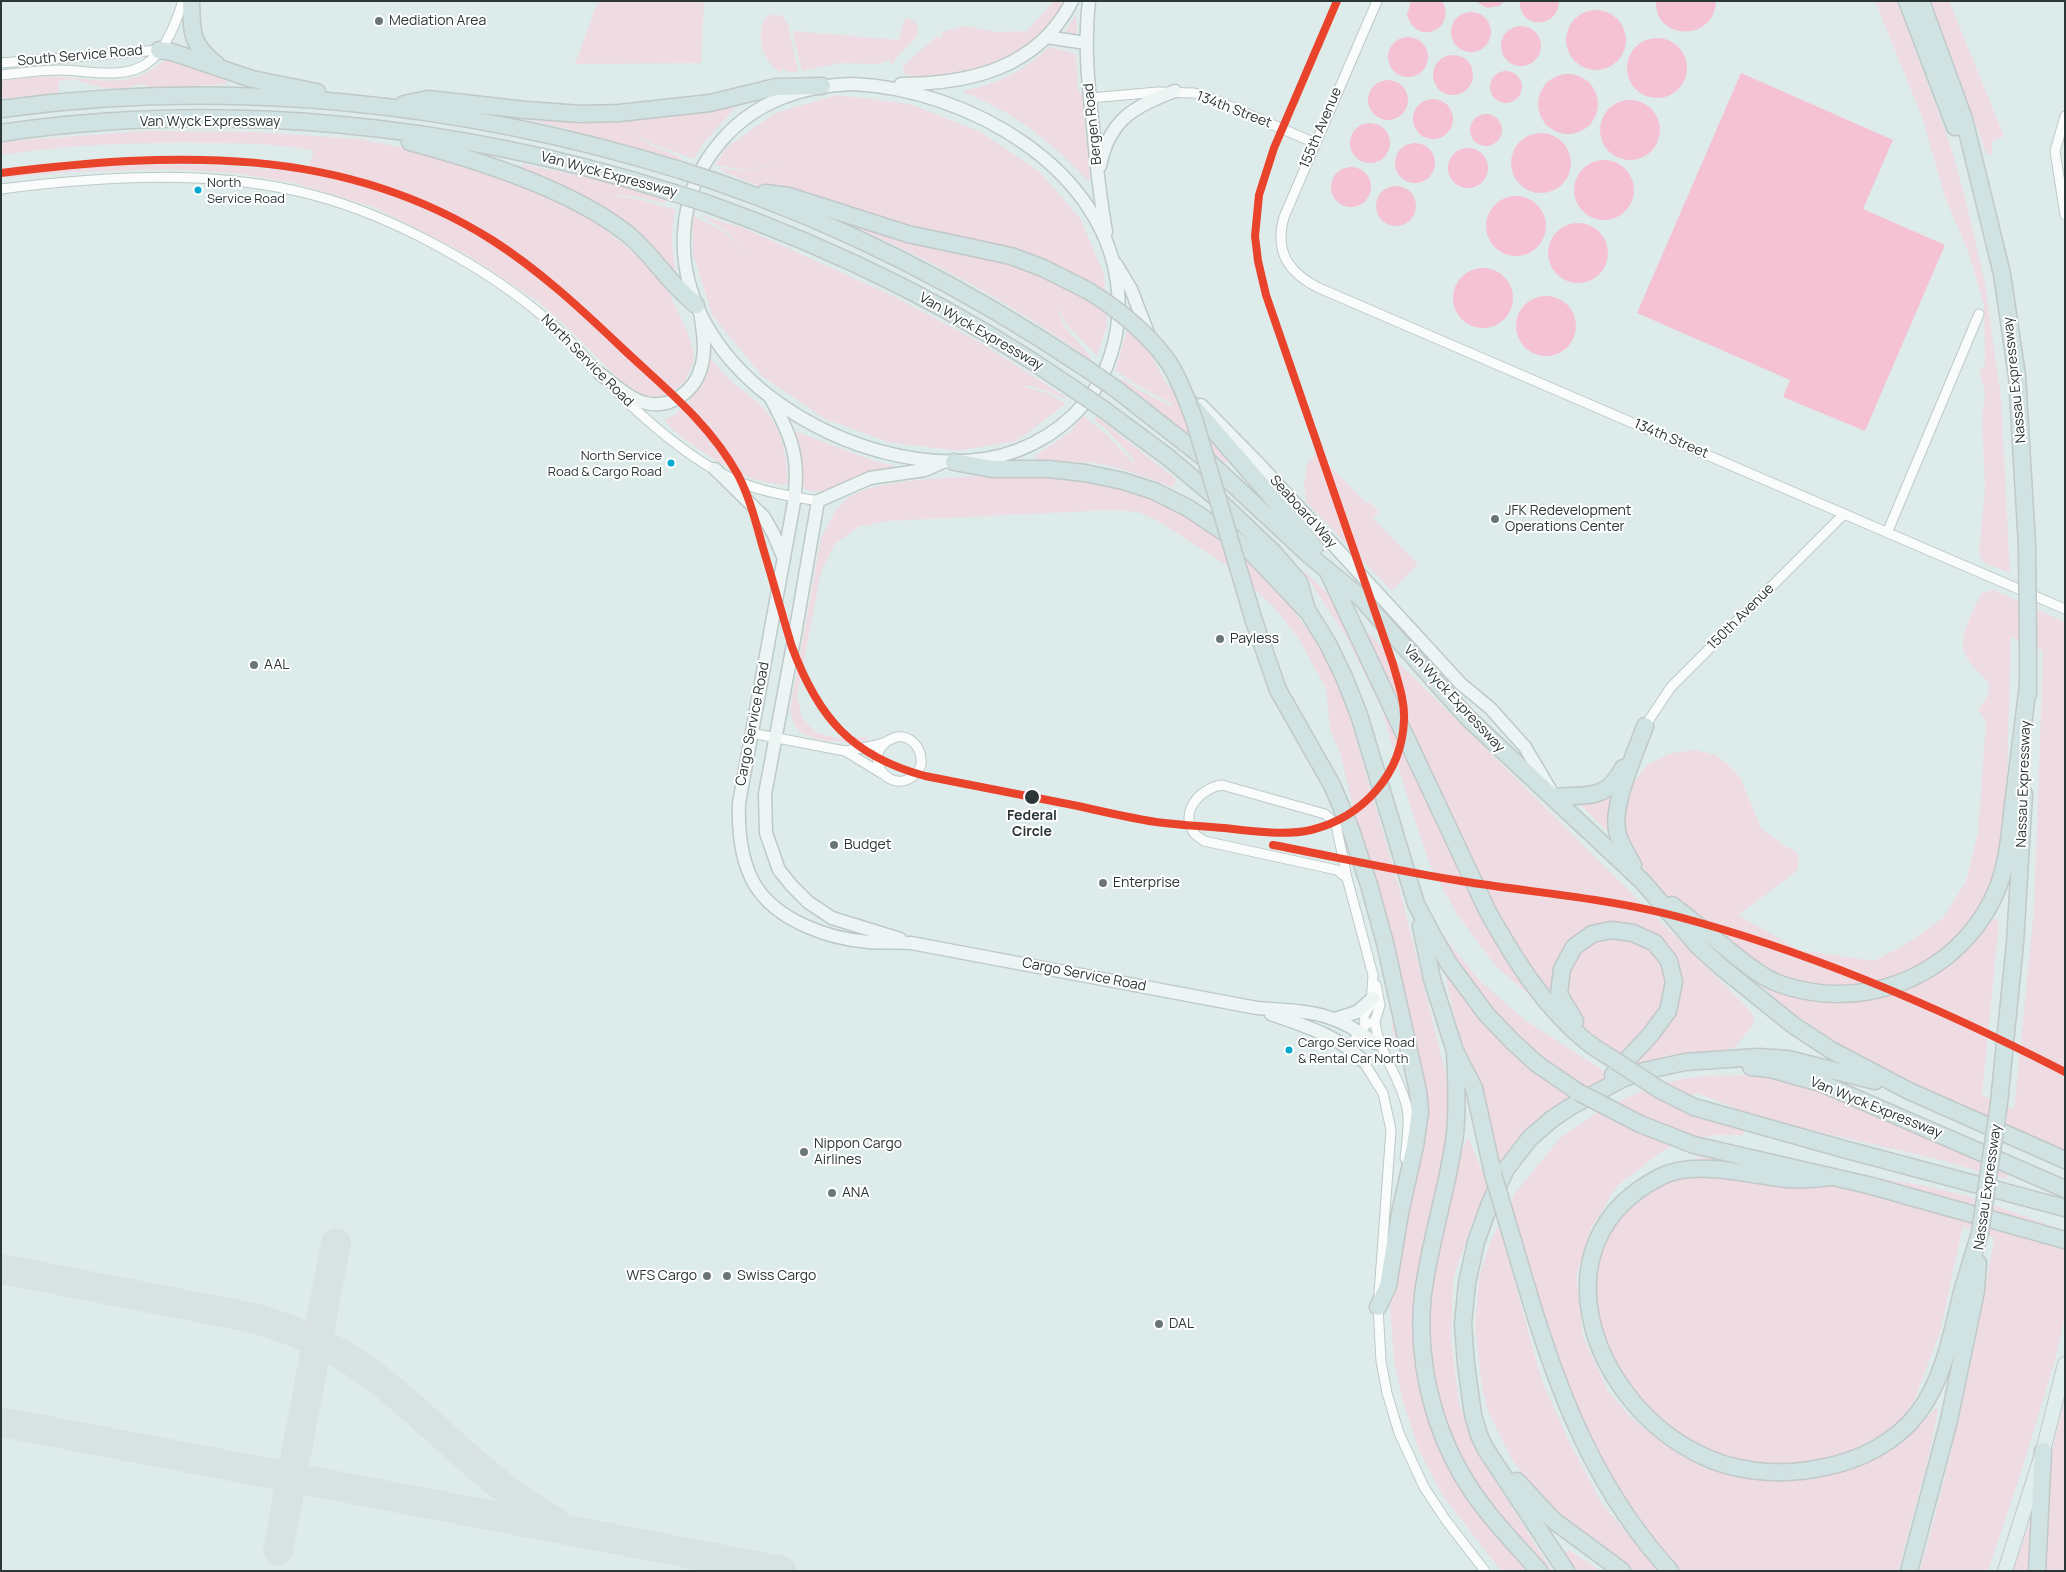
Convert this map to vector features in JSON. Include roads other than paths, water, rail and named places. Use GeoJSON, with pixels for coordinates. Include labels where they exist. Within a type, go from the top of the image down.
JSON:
{"type":"FeatureCollection","features":[{"type":"Feature","properties":{"kind":"highway"},"geometry":{"type":"LineString","coordinates":[[191,1],[192,31],[196,42],[202,52],[224,69]]}},
{"type":"Feature","properties":{"kind":"highway"},"geometry":{"type":"LineString","coordinates":[[1907,1],[1991,222]]}},
{"type":"Feature","properties":{"kind":"highway","name":"Nassau Expressway"},"geometry":{"type":"LineString","coordinates":[[1909,1571],[1949,1420],[1976,1291],[1980,1232],[1999,1103],[2018,895],[2028,685],[2027,545],[2016,370],[2005,288],[1991,222],[1964,119],[1921,1]]}},
{"type":"Feature","properties":{"kind":"highway"},"geometry":{"type":"LineString","coordinates":[[159,50],[172,52],[272,84],[293,86],[373,105]]}},
{"type":"Feature","properties":{"kind":"highway"},"geometry":{"type":"LineString","coordinates":[[392,107],[428,99],[526,110],[582,114],[618,113],[710,103],[776,86],[822,86]]}},
{"type":"Feature","properties":{"kind":"highway","name":"Van Wyck Expressway"},"geometry":{"type":"LineString","coordinates":[[1,110],[83,101],[173,96],[280,98],[373,105],[472,118],[609,149],[714,181],[827,225],[914,266],[1007,318],[1086,369],[1116,389],[1208,461],[1328,572],[1360,597],[1468,717],[1643,882],[1698,946],[1720,966],[1793,1024],[1831,1050],[1909,1091]]}},
{"type":"Feature","properties":{"kind":"highway","name":"Van Wyck Expressway"},"geometry":{"type":"LineString","coordinates":[[1,133],[88,124],[167,120],[247,120],[347,126],[439,137],[582,166],[706,203],[809,243],[900,285],[988,334],[1074,389],[1169,458],[1244,524],[1299,582],[1307,610],[1328,644],[1359,715],[1416,904],[1449,964],[1487,1015],[1537,1064],[1578,1092],[1640,1124],[1694,1145],[1868,1186],[2065,1240]]}},
{"type":"Feature","properties":{"kind":"highway"},"geometry":{"type":"LineString","coordinates":[[347,126],[436,149],[477,162],[570,200],[609,221],[630,236],[656,261],[676,286],[698,308]]}},
{"type":"Feature","properties":{"kind":"highway"},"geometry":{"type":"LineString","coordinates":[[742,191],[789,196],[908,234],[1011,256],[1043,268],[1087,290],[1114,308],[1146,336],[1170,365],[1183,390],[1194,419],[1254,621],[1278,690],[1332,785],[1351,830],[1385,943],[1418,1091],[1420,1112],[1415,1146],[1400,1214],[1388,1286],[1378,1307]]}},
{"type":"Feature","properties":{"kind":"highway"},"geometry":{"type":"LineString","coordinates":[[1160,358],[1191,404],[1360,597]]}},
{"type":"Feature","properties":{"kind":"highway"},"geometry":{"type":"LineString","coordinates":[[949,462],[992,469],[1048,469],[1084,473],[1123,480],[1154,491],[1188,508],[1236,540],[1251,552],[1307,610]]}},
{"type":"Feature","properties":{"kind":"highway"},"geometry":{"type":"LineString","coordinates":[[1328,572],[1488,912],[1515,960],[1545,1000],[1587,1042],[1660,1090],[1694,1107],[2065,1208]]}},
{"type":"Feature","properties":{"kind":"highway"},"geometry":{"type":"LineString","coordinates":[[1645,726],[1620,799],[1616,825],[1622,846],[1643,882],[1749,966],[1774,982],[1785,986],[1835,995],[1862,993],[1884,988],[1925,972],[1946,958],[1965,940],[1981,920],[1998,886],[2007,850],[2028,685]]}},
{"type":"Feature","properties":{"kind":"highway"},"geometry":{"type":"LineString","coordinates":[[1555,797],[1597,793],[1613,786],[1645,726]]}},
{"type":"Feature","properties":{"kind":"highway"},"geometry":{"type":"LineString","coordinates":[[1416,904],[1432,978],[1455,1050],[1474,1088],[1493,1174],[1553,1370],[1576,1428],[1598,1470],[1620,1507],[1646,1543],[1670,1571]]}},
{"type":"Feature","properties":{"kind":"highway"},"geometry":{"type":"LineString","coordinates":[[1587,1042],[1559,994],[1562,969],[1574,948],[1592,934],[1611,930],[1633,933],[1655,943],[1669,961],[1674,982],[1668,1011],[1651,1034],[1597,1092]]}},
{"type":"Feature","properties":{"kind":"highway"},"geometry":{"type":"LineString","coordinates":[[1455,1050],[1455,1132],[1423,1295],[1422,1330],[1424,1364],[1436,1417],[1455,1463],[1481,1505],[1539,1571]]}},
{"type":"Feature","properties":{"kind":"highway"},"geometry":{"type":"LineString","coordinates":[[1566,1571],[1485,1448],[1479,1435],[1473,1415],[1464,1344],[1464,1303],[1471,1263],[1482,1222],[1499,1183],[1518,1151],[1552,1119],[1570,1107],[1624,1078],[1665,1065],[1705,1060],[1758,1057],[1788,1059],[1909,1091],[2065,1160]]}},
{"type":"Feature","properties":{"kind":"highway","name":"Van Wyck Expressway"},"geometry":{"type":"LineString","coordinates":[[1570,1107],[1674,1074],[1700,1068],[1729,1066],[1770,1069],[1821,1083],[2065,1189]]}},
{"type":"Feature","properties":{"kind":"highway"},"geometry":{"type":"LineString","coordinates":[[1830,1177],[1810,1180],[1790,1179],[1706,1169],[1673,1173],[1661,1176],[1624,1202],[1602,1230],[1591,1267],[1588,1295],[1592,1324],[1609,1368],[1627,1397],[1649,1421],[1676,1442],[1706,1458],[1752,1470],[1784,1473],[1813,1470],[1852,1460],[1878,1448],[1900,1432],[1923,1407],[1939,1374],[1980,1232]]}},
{"type":"Feature","properties":{"kind":"highway"},"geometry":{"type":"LineString","coordinates":[[1470,1385],[1476,1404],[1501,1457],[1525,1492],[1564,1529],[1622,1571]]}},
{"type":"Feature","properties":{"kind":"highway"},"geometry":{"type":"LineString","coordinates":[[2037,1571],[2042,1451]]}},
{"type":"Feature","properties":{"kind":"main road"},"geometry":{"type":"LineString","coordinates":[[2005,1571],[2042,1451],[2065,1364]]}},
{"type":"Feature","properties":{"kind":"street"},"geometry":{"type":"LineString","coordinates":[[1,75],[58,70],[124,71],[146,64],[159,50],[173,27],[183,1]]}},
{"type":"Feature","properties":{"kind":"street"},"geometry":{"type":"LineString","coordinates":[[892,87],[896,84],[950,81],[981,75],[1016,60],[1046,37],[1060,21],[1072,1]]}},
{"type":"Feature","properties":{"kind":"street","name":"Bergen Road"},"geometry":{"type":"LineString","coordinates":[[1090,1],[1086,43],[1090,98],[1098,176],[1110,252]]}},
{"type":"Feature","properties":{"kind":"street","name":"155th Avenue"},"geometry":{"type":"LineString","coordinates":[[1286,258],[1281,245],[1282,225],[1290,202],[1375,4]]}},
{"type":"Feature","properties":{"kind":"street"},"geometry":{"type":"LineString","coordinates":[[1046,37],[1086,43]]}},
{"type":"Feature","properties":{"kind":"street","name":"South Service Road"},"geometry":{"type":"LineString","coordinates":[[1,64],[159,50]]}},
{"type":"Feature","properties":{"kind":"street"},"geometry":{"type":"LineString","coordinates":[[600,374],[632,397],[646,403],[662,404],[682,396],[694,383],[702,364],[704,349],[698,308],[687,273],[684,236],[688,204],[702,169],[725,136],[755,111],[783,97],[822,86],[853,84],[892,87],[928,96],[987,120],[1022,141],[1056,170],[1073,188],[1091,212],[1110,252],[1119,296],[1118,326],[1107,365],[1087,400],[1058,428],[1032,444],[994,457],[949,462],[925,470],[870,478],[818,501]]}},
{"type":"Feature","properties":{"kind":"street"},"geometry":{"type":"LineString","coordinates":[[1098,176],[1104,148],[1114,129],[1125,117],[1142,104],[1175,91]]}},
{"type":"Feature","properties":{"kind":"street","name":"134th Street"},"geometry":{"type":"LineString","coordinates":[[1090,98],[1175,91],[1206,96],[1315,143]]}},
{"type":"Feature","properties":{"kind":"street"},"geometry":{"type":"LineString","coordinates":[[2065,116],[2054,151],[2061,182],[2065,215]]}},
{"type":"Feature","properties":{"kind":"street","name":"North Service Road"},"geometry":{"type":"LineString","coordinates":[[1,190],[87,180],[190,178],[242,182],[315,196],[362,212],[408,232],[456,257],[523,300],[552,324],[618,393],[654,426],[715,469],[749,486],[818,501]]}},
{"type":"Feature","properties":{"kind":"street","name":"Seaboard Way"},"geometry":{"type":"LineString","coordinates":[[1110,252],[1125,277],[1144,325],[1160,358],[1186,389],[1260,465],[1461,684],[1490,708],[1525,747],[1555,797]]}},
{"type":"Feature","properties":{"kind":"street","name":"134th Street"},"geometry":{"type":"LineString","coordinates":[[1286,258],[1298,275],[1319,288],[2065,609]]}},
{"type":"Feature","properties":{"kind":"street"},"geometry":{"type":"LineString","coordinates":[[698,308],[709,329],[727,354],[747,376],[770,396],[811,424],[857,444],[905,457],[949,462]]}},
{"type":"Feature","properties":{"kind":"street"},"geometry":{"type":"LineString","coordinates":[[1887,532],[1980,314]]}},
{"type":"Feature","properties":{"kind":"street","name":"Cargo Service Road"},"geometry":{"type":"LineString","coordinates":[[770,396],[786,428],[795,454],[797,475],[784,559],[740,793],[738,814],[747,867],[756,886],[768,899],[783,912],[802,924],[821,931],[867,942],[911,943]]}},
{"type":"Feature","properties":{"kind":"street"},"geometry":{"type":"LineString","coordinates":[[715,469],[764,517],[784,559]]}},
{"type":"Feature","properties":{"kind":"street","name":"Cargo Service Road"},"geometry":{"type":"LineString","coordinates":[[818,501],[765,794],[764,813],[768,843],[779,870],[801,895],[824,914],[911,943],[1257,1008],[1312,1012],[1363,1029],[1387,1056],[1407,1109],[1408,1132],[1400,1183],[1392,1217],[1383,1243]]}},
{"type":"Feature","properties":{"kind":"street","name":"150th Avenue"},"geometry":{"type":"LineString","coordinates":[[1645,726],[1671,687],[1844,514]]}},
{"type":"Feature","properties":{"kind":"street"},"geometry":{"type":"LineString","coordinates":[[751,733],[845,751],[882,773],[890,780],[903,781],[917,773],[921,764],[920,752],[913,741],[901,737],[890,739],[885,743],[878,755],[878,765],[882,773]]}},
{"type":"Feature","properties":{"kind":"street"},"geometry":{"type":"LineString","coordinates":[[845,751],[885,743]]}},
{"type":"Feature","properties":{"kind":"street"},"geometry":{"type":"LineString","coordinates":[[1347,878],[1337,870],[1204,841],[1194,832],[1190,822],[1194,800],[1212,786],[1222,785],[1325,814],[1336,824],[1347,878],[1380,1005],[1376,1021],[1378,1034],[1387,1056]]}},
{"type":"Feature","properties":{"kind":"street"},"geometry":{"type":"LineString","coordinates":[[1363,1029],[1364,1015],[1371,1005],[1373,998],[1373,975]]}},
{"type":"Feature","properties":{"kind":"street"},"geometry":{"type":"LineString","coordinates":[[1335,1019],[1357,1012],[1373,998]]}},
{"type":"Feature","properties":{"kind":"street","name":"Cargo Service Road"},"geometry":{"type":"LineString","coordinates":[[1257,1008],[1321,1032],[1349,1047],[1363,1061],[1383,1093],[1392,1130],[1378,1307],[1379,1344],[1383,1376],[1392,1414],[1414,1470],[1434,1503],[1485,1571]]}},
{"type":"Feature","properties":{"kind":"street"},"geometry":{"type":"LineString","coordinates":[[1349,1047],[1363,1029],[1376,1021]]}},
{"type":"Feature","properties":{"kind":"place","name":"Mediation Area"},"geometry":{"type":"Point","coordinates":[379,21]}},
{"type":"Feature","properties":{"kind":"place","name":"North Service Road"},"geometry":{"type":"Point","coordinates":[198,190]}},
{"type":"Feature","properties":{"kind":"place","name":"North Service Road & Cargo Road"},"geometry":{"type":"Point","coordinates":[671,463]}},
{"type":"Feature","properties":{"kind":"place","name":"JFK Redevelopment Operations Center"},"geometry":{"type":"Point","coordinates":[1495,519]}},
{"type":"Feature","properties":{"kind":"place","name":"Payless"},"geometry":{"type":"Point","coordinates":[1220,639]}},
{"type":"Feature","properties":{"kind":"place","name":"AAL"},"geometry":{"type":"Point","coordinates":[254,665]}},
{"type":"Feature","properties":{"kind":"place","name":"Federal Circle"},"geometry":{"type":"Point","coordinates":[1032,797]}},
{"type":"Feature","properties":{"kind":"place","name":"Budget"},"geometry":{"type":"Point","coordinates":[834,845]}},
{"type":"Feature","properties":{"kind":"place","name":"Enterprise"},"geometry":{"type":"Point","coordinates":[1103,883]}},
{"type":"Feature","properties":{"kind":"place","name":"Cargo Service Road & Rental Car North"},"geometry":{"type":"Point","coordinates":[1289,1050]}},
{"type":"Feature","properties":{"kind":"place","name":"Nippon Cargo Airlines"},"geometry":{"type":"Point","coordinates":[804,1152]}},
{"type":"Feature","properties":{"kind":"place","name":"ANA"},"geometry":{"type":"Point","coordinates":[832,1193]}},
{"type":"Feature","properties":{"kind":"place","name":"WFS Cargo"},"geometry":{"type":"Point","coordinates":[707,1276]}},
{"type":"Feature","properties":{"kind":"place","name":"Swiss Cargo"},"geometry":{"type":"Point","coordinates":[727,1276]}},
{"type":"Feature","properties":{"kind":"place","name":"DAL"},"geometry":{"type":"Point","coordinates":[1159,1324]}}]}
